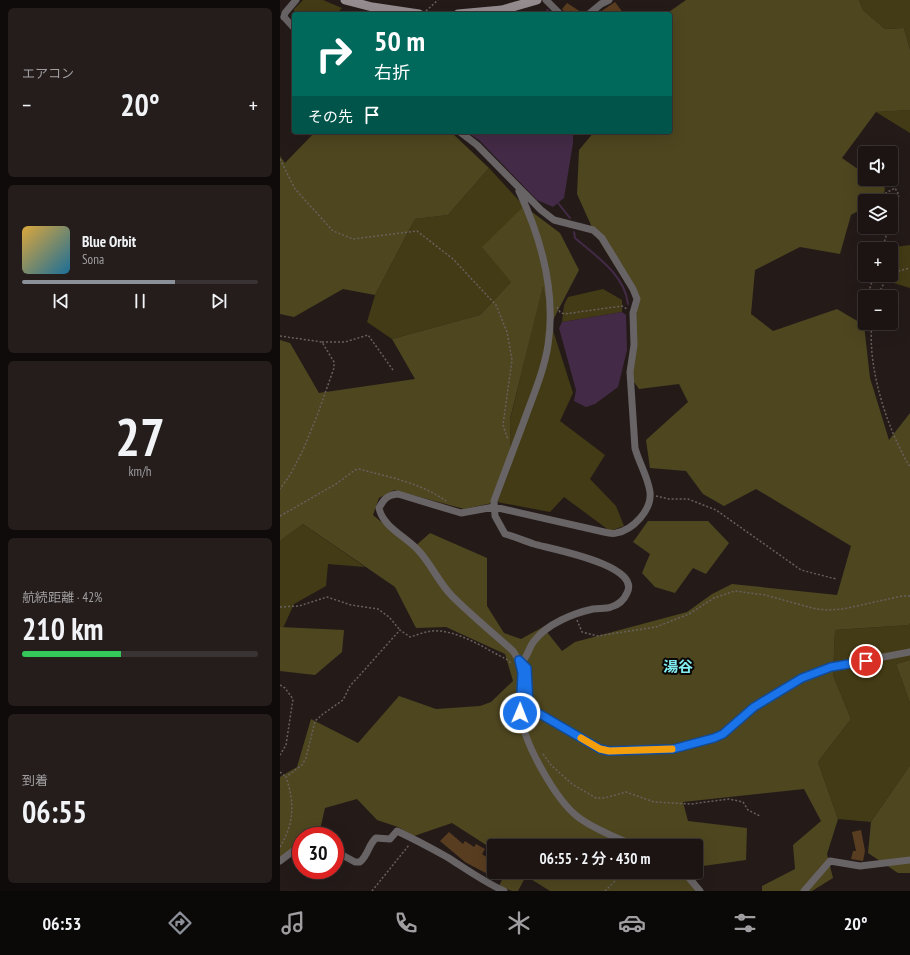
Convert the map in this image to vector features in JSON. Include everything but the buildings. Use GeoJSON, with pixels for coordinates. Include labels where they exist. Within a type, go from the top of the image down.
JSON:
{"type":"FeatureCollection","features":[{"type":"Feature","properties":{"kind":"main road"},"geometry":{"type":"LineString","coordinates":[[345,0],[372,7],[405,12]]}},
{"type":"Feature","properties":{"kind":"main road"},"geometry":{"type":"LineString","coordinates":[[480,12],[502,10],[537,0]]}},
{"type":"Feature","properties":{"kind":"street"},"geometry":{"type":"LineString","coordinates":[[292,26],[282,17],[296,0]]}},
{"type":"Feature","properties":{"kind":"street"},"geometry":{"type":"LineString","coordinates":[[546,0],[558,12]]}},
{"type":"Feature","properties":{"kind":"street"},"geometry":{"type":"LineString","coordinates":[[592,12],[601,4],[609,0]]}},
{"type":"Feature","properties":{"kind":"street"},"geometry":{"type":"LineString","coordinates":[[463,134],[477,145],[541,210],[554,220],[565,224],[584,226],[602,238],[633,289],[637,299],[633,313],[634,345],[630,372],[635,448],[638,460],[648,483],[650,494],[648,506],[637,522],[628,529],[616,533],[604,532],[494,507],[461,513],[398,494],[391,495],[384,499],[379,508],[380,514],[384,521],[416,548],[427,560],[437,577],[452,595],[513,652],[527,668],[529,706],[533,710],[600,749],[609,751],[673,749],[714,738],[723,734],[754,707],[802,678],[831,667],[910,652]]}},
{"type":"Feature","properties":{"kind":"street"},"geometry":{"type":"LineString","coordinates":[[517,185],[530,216],[546,276],[550,299],[550,325],[543,367],[494,501],[495,516],[506,534],[533,544],[584,557],[612,568],[626,577],[628,582],[628,591],[621,602],[611,607],[594,609],[575,614],[560,621],[536,638],[530,646],[525,658],[519,660]]}},
{"type":"Feature","properties":{"kind":"street"},"geometry":{"type":"LineString","coordinates":[[519,660],[522,673],[520,713],[524,733],[534,756],[558,795],[571,810],[586,823],[620,839]]}},
{"type":"Feature","properties":{"kind":"street"},"geometry":{"type":"LineString","coordinates":[[344,855],[355,862],[360,862],[367,857],[371,842],[376,838],[390,839],[397,831],[447,857],[487,883],[504,891]]}},
{"type":"Feature","properties":{"kind":"street"},"geometry":{"type":"LineString","coordinates":[[280,861],[292,852]]}},
{"type":"Feature","properties":{"kind":"street"},"geometry":{"type":"LineString","coordinates":[[804,891],[830,861],[860,866],[910,860]]}},
{"type":"Feature","properties":{"kind":"street"},"geometry":{"type":"LineString","coordinates":[[691,879],[700,891]]}},
{"type":"Feature","properties":{"kind":"path"},"geometry":{"type":"LineString","coordinates":[[426,12],[438,0]]}},
{"type":"Feature","properties":{"kind":"path"},"geometry":{"type":"LineString","coordinates":[[280,158],[295,189],[333,231],[353,239],[417,231],[453,259],[496,306],[507,332],[512,360],[503,425],[507,437],[515,444]]}},
{"type":"Feature","properties":{"kind":"path"},"geometry":{"type":"LineString","coordinates":[[884,194],[895,188],[899,195],[898,198]]}},
{"type":"Feature","properties":{"kind":"path"},"geometry":{"type":"LineString","coordinates":[[898,271],[910,268]]}},
{"type":"Feature","properties":{"kind":"path"},"geometry":{"type":"LineString","coordinates":[[557,307],[560,312],[564,314],[622,306],[633,313]]}},
{"type":"Feature","properties":{"kind":"path"},"geometry":{"type":"LineString","coordinates":[[872,330],[872,351],[878,386],[895,437],[910,467]]}},
{"type":"Feature","properties":{"kind":"path"},"geometry":{"type":"LineString","coordinates":[[280,336],[322,342],[345,342],[368,335],[393,370]]}},
{"type":"Feature","properties":{"kind":"path"},"geometry":{"type":"LineString","coordinates":[[280,489],[290,475],[303,450],[334,371],[334,362],[322,342]]}},
{"type":"Feature","properties":{"kind":"path"},"geometry":{"type":"LineString","coordinates":[[280,516],[336,484],[355,470],[407,482],[436,494],[447,501],[453,510]]}},
{"type":"Feature","properties":{"kind":"path"},"geometry":{"type":"LineString","coordinates":[[650,494],[669,499],[688,499],[716,510],[801,570],[836,579]]}},
{"type":"Feature","properties":{"kind":"path"},"geometry":{"type":"LineString","coordinates":[[575,614],[582,632],[597,636],[656,627],[689,614],[714,598],[735,591],[765,595],[816,609],[828,610],[843,609],[902,596],[910,596]]}},
{"type":"Feature","properties":{"kind":"path"},"geometry":{"type":"LineString","coordinates":[[280,607],[299,606],[327,597],[351,605],[378,609],[390,618],[400,630],[410,637],[430,631],[447,632],[459,636],[506,659],[518,672],[522,673]]}},
{"type":"Feature","properties":{"kind":"path"},"geometry":{"type":"LineString","coordinates":[[286,777],[302,765],[306,758],[315,721],[343,700],[350,686],[400,630]]}},
{"type":"Feature","properties":{"kind":"path"},"geometry":{"type":"LineString","coordinates":[[280,686],[285,688],[293,699],[286,745],[280,755]]}},
{"type":"Feature","properties":{"kind":"path"},"geometry":{"type":"LineString","coordinates":[[542,753],[551,765],[572,784],[596,798],[605,798],[626,792],[654,802],[690,804],[729,798],[743,802],[748,810],[760,816]]}},
{"type":"Feature","properties":{"kind":"path"},"geometry":{"type":"LineString","coordinates":[[280,772],[286,777],[292,808],[290,828],[280,847]]}},
{"type":"Feature","properties":{"kind":"path"},"geometry":{"type":"LineString","coordinates":[[372,891],[414,839]]}},
{"type":"Feature","properties":{"kind":"path"},"geometry":{"type":"LineString","coordinates":[[605,891],[617,879]]}},
{"type":"Feature","properties":{"kind":"shaded area"},"geometry":{"type":"Polygon","coordinates":[[[303,0],[323,0],[342,8],[338,12],[294,12],[294,9],[303,0]]]}},
{"type":"Feature","properties":{"kind":"shaded area"},"geometry":{"type":"Polygon","coordinates":[[[686,0],[859,0],[863,10],[885,29],[904,28],[910,50],[910,110],[876,112],[842,158],[858,169],[858,186],[882,186],[885,188],[884,194],[858,194],[858,211],[851,215],[840,254],[800,247],[755,270],[751,314],[773,331],[837,309],[858,321],[858,330],[865,330],[870,378],[889,440],[910,413],[910,623],[909,625],[835,630],[833,675],[851,719],[818,762],[838,819],[827,854],[833,878],[812,891],[762,891],[762,886],[795,869],[793,845],[821,821],[804,789],[683,802],[688,821],[747,828],[746,860],[703,866],[703,839],[487,839],[487,846],[452,823],[414,836],[398,827],[377,820],[357,799],[325,808],[321,827],[292,827],[292,850],[280,858],[280,777],[297,767],[311,719],[358,743],[399,696],[436,709],[480,706],[491,702],[513,681],[505,654],[446,627],[416,628],[395,587],[303,524],[280,541],[280,340],[290,343],[319,393],[415,379],[392,339],[480,315],[511,282],[482,247],[524,206],[560,233],[579,270],[551,324],[543,286],[510,419],[511,467],[497,502],[464,509],[394,490],[379,498],[373,515],[413,548],[430,533],[487,558],[487,606],[504,633],[521,639],[543,627],[562,651],[575,642],[687,612],[712,594],[732,584],[837,595],[851,546],[756,489],[724,506],[703,494],[686,471],[650,468],[646,440],[688,402],[679,384],[639,389],[627,372],[638,303],[595,234],[577,194],[579,150],[592,134],[672,134],[672,12],[669,12],[686,0]]]}},
{"type":"Feature","properties":{"kind":"shaded area"},"geometry":{"type":"Polygon","coordinates":[[[859,0],[910,0],[910,50],[904,28],[885,29],[863,10],[859,0]]]}},
{"type":"Feature","properties":{"kind":"shaded area"},"geometry":{"type":"Polygon","coordinates":[[[910,110],[910,133],[876,112],[910,110]]]}},
{"type":"Feature","properties":{"kind":"shaded area"},"geometry":{"type":"Polygon","coordinates":[[[313,134],[453,134],[489,168],[448,215],[415,219],[375,295],[343,289],[294,317],[280,314],[280,156],[285,163],[313,134]]]}},
{"type":"Feature","properties":{"kind":"shaded area"},"geometry":{"type":"Polygon","coordinates":[[[470,134],[573,134],[573,143],[564,198],[553,207],[537,200],[479,140],[470,134]]]}},
{"type":"Feature","properties":{"kind":"shaded area"},"geometry":{"type":"Polygon","coordinates":[[[489,168],[524,206],[511,282],[480,315],[392,339],[367,322],[375,295],[415,219],[448,215],[489,168]]]}},
{"type":"Feature","properties":{"kind":"shaded area"},"geometry":{"type":"Polygon","coordinates":[[[910,245],[910,288],[890,282],[898,282],[898,247],[910,245]]]}},
{"type":"Feature","properties":{"kind":"shaded area"},"geometry":{"type":"Polygon","coordinates":[[[543,284],[551,324],[573,393],[560,421],[605,455],[590,479],[616,506],[624,526],[610,531],[564,497],[550,512],[497,502],[511,467],[510,420],[543,284]]]}},
{"type":"Feature","properties":{"kind":"shaded area"},"geometry":{"type":"Polygon","coordinates":[[[603,289],[622,300],[622,312],[562,322],[564,305],[568,297],[603,289]]]}},
{"type":"Feature","properties":{"kind":"shaded area"},"geometry":{"type":"Polygon","coordinates":[[[622,312],[626,315],[627,350],[618,387],[595,404],[586,407],[574,401],[576,390],[559,328],[562,322],[622,312]]]}},
{"type":"Feature","properties":{"kind":"shaded area"},"geometry":{"type":"Polygon","coordinates":[[[648,521],[708,521],[729,543],[706,574],[693,568],[675,593],[655,587],[642,573],[650,554],[633,542],[648,521]]]}},
{"type":"Feature","properties":{"kind":"shaded area"},"geometry":{"type":"Polygon","coordinates":[[[303,524],[365,567],[328,564],[326,586],[294,604],[283,628],[280,627],[280,541],[303,524]]]}},
{"type":"Feature","properties":{"kind":"shaded area"},"geometry":{"type":"Polygon","coordinates":[[[910,623],[910,660],[896,664],[910,703],[910,765],[871,822],[838,819],[818,762],[851,719],[833,675],[835,630],[909,625],[910,623]]]}},
{"type":"Feature","properties":{"kind":"shaded area"},"geometry":{"type":"Polygon","coordinates":[[[280,627],[344,630],[342,652],[315,675],[280,671],[280,627]]]}},
{"type":"Feature","properties":{"kind":"shaded area"},"geometry":{"type":"Polygon","coordinates":[[[910,660],[910,703],[896,664],[910,660]]]}},
{"type":"Feature","properties":{"kind":"shaded area"},"geometry":{"type":"Polygon","coordinates":[[[910,765],[910,873],[898,873],[868,853],[871,822],[910,765]]]}},
{"type":"Feature","properties":{"kind":"shaded area"},"geometry":{"type":"Polygon","coordinates":[[[502,879],[524,879],[518,891],[512,891],[499,886],[502,879]]]}},
{"type":"Feature","properties":{"kind":"shaded area"},"geometry":{"type":"Polygon","coordinates":[[[531,879],[695,879],[701,891],[550,891],[531,879]]]}},
{"type":"Feature","properties":{"kind":"waterway"},"geometry":{"type":"LineString","coordinates":[[558,203],[570,218]]}},
{"type":"Feature","properties":{"kind":"waterway"},"geometry":{"type":"LineString","coordinates":[[574,232],[575,238],[600,259],[615,275],[626,294],[628,304]]}},
{"type":"Feature","properties":{"kind":"slow traffic"},"geometry":{"type":"LineString","coordinates":[[581,738],[600,749],[609,751],[672,749]]}},
{"type":"Feature","properties":{"kind":"district","name":"湯谷"},"geometry":{"type":"Point","coordinates":[678,667]}},
{"type":"Feature","properties":{"kind":"route"},"geometry":{"type":"LineString","coordinates":[[520,713],[522,673],[519,660],[527,668],[529,706],[533,710],[600,749],[609,751],[673,749],[694,744],[723,734],[740,721],[754,707],[810,674],[831,667],[866,661]]}}]}
